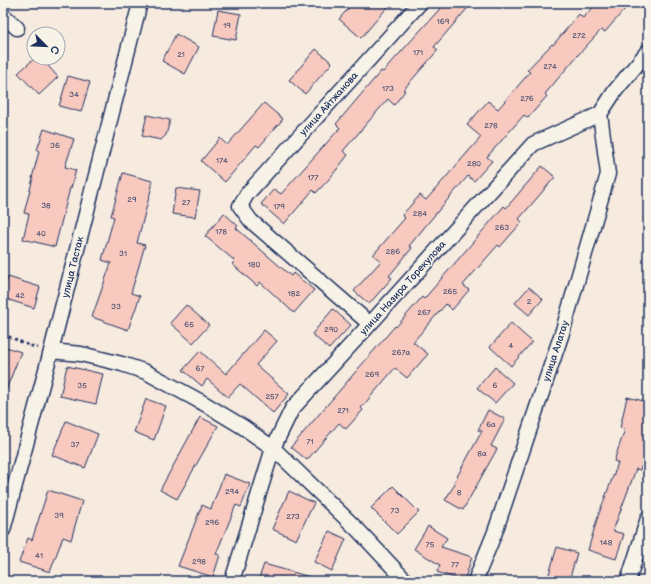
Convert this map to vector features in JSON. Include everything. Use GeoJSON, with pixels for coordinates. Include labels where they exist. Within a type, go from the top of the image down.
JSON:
{"type":"FeatureCollection","features":[{"type":"Feature","properties":{"kind":"street","name":"улица Тастак"},"geometry":{"type":"LineString","coordinates":[[3,530],[51,351],[140,3]]}},
{"type":"Feature","properties":{"kind":"street","name":"улица Айтжанова"},"geometry":{"type":"LineString","coordinates":[[370,324],[251,222],[240,206],[247,194],[420,3]]}},
{"type":"Feature","properties":{"kind":"street"},"geometry":{"type":"LineString","coordinates":[[3,15],[17,28]]}},
{"type":"Feature","properties":{"kind":"street"},"geometry":{"type":"LineString","coordinates":[[600,114],[614,91],[648,51]]}},
{"type":"Feature","properties":{"kind":"street","name":"улица Назира Торекулова"},"geometry":{"type":"LineString","coordinates":[[232,581],[273,448],[292,409],[533,144],[600,114]]}},
{"type":"Feature","properties":{"kind":"street","name":"улица Алатау"},"geometry":{"type":"LineString","coordinates":[[475,581],[495,532],[564,330],[608,174],[600,114]]}},
{"type":"Feature","properties":{"kind":"street"},"geometry":{"type":"LineString","coordinates":[[51,351],[81,354],[122,364],[146,372],[205,404],[273,448],[359,531],[403,580]]}},
{"type":"Feature","properties":{"kind":"street"},"geometry":{"type":"LineString","coordinates":[[628,581],[648,518]]}},
{"type":"Feature","properties":{"kind":"path"},"geometry":{"type":"LineString","coordinates":[[3,334],[28,345],[51,351]]}},
{"type":"Feature","properties":{"kind":"building"},"geometry":{"type":"Polygon","coordinates":[[[353,3],[391,3],[361,38],[339,19],[353,3]]]}},
{"type":"Feature","properties":{"kind":"building"},"geometry":{"type":"Polygon","coordinates":[[[445,3],[472,3],[434,47],[438,50],[403,90],[405,91],[394,105],[388,99],[343,151],[348,155],[330,178],[316,193],[313,190],[284,224],[261,204],[274,189],[281,194],[340,128],[336,124],[381,71],[383,72],[445,3]]]}},
{"type":"Feature","properties":{"kind":"building"},"geometry":{"type":"Polygon","coordinates":[[[597,3],[630,3],[605,32],[601,30],[578,55],[545,94],[547,96],[528,118],[524,115],[487,157],[492,161],[474,181],[468,176],[409,246],[412,248],[389,276],[392,278],[369,304],[354,291],[381,261],[373,255],[405,218],[402,215],[420,195],[426,200],[481,137],[467,125],[488,101],[498,109],[530,72],[527,70],[552,44],[553,45],[579,14],[583,18],[597,3]]]}},
{"type":"Feature","properties":{"kind":"building"},"geometry":{"type":"Polygon","coordinates":[[[218,10],[241,14],[236,40],[213,36],[218,10]]]}},
{"type":"Feature","properties":{"kind":"building"},"geometry":{"type":"Polygon","coordinates":[[[176,34],[199,47],[185,74],[162,61],[176,34]]]}},
{"type":"Feature","properties":{"kind":"building"},"geometry":{"type":"Polygon","coordinates":[[[316,49],[332,63],[305,94],[289,80],[316,49]]]}},
{"type":"Feature","properties":{"kind":"building"},"geometry":{"type":"Polygon","coordinates":[[[26,66],[48,66],[58,77],[39,95],[18,73],[26,66]]]}},
{"type":"Feature","properties":{"kind":"building"},"geometry":{"type":"Polygon","coordinates":[[[68,76],[90,82],[81,112],[59,106],[68,76]]]}},
{"type":"Feature","properties":{"kind":"building"},"geometry":{"type":"Polygon","coordinates":[[[264,103],[283,119],[259,147],[256,145],[225,182],[201,161],[220,138],[227,145],[264,103]]]}},
{"type":"Feature","properties":{"kind":"building"},"geometry":{"type":"Polygon","coordinates":[[[147,115],[170,120],[166,135],[161,140],[142,136],[147,115]]]}},
{"type":"Feature","properties":{"kind":"building"},"geometry":{"type":"Polygon","coordinates":[[[44,129],[74,139],[65,167],[76,170],[55,247],[23,239],[29,214],[24,213],[39,151],[37,150],[44,129]]]}},
{"type":"Feature","properties":{"kind":"building"},"geometry":{"type":"Polygon","coordinates":[[[542,166],[555,177],[519,219],[522,222],[500,247],[498,245],[463,285],[469,290],[452,310],[446,304],[413,342],[428,354],[407,378],[395,368],[361,408],[363,410],[346,429],[339,423],[307,460],[291,447],[395,326],[396,327],[422,297],[424,299],[504,206],[506,208],[542,166]]]}},
{"type":"Feature","properties":{"kind":"building"},"geometry":{"type":"Polygon","coordinates":[[[123,173],[152,181],[137,243],[145,245],[131,293],[140,296],[128,330],[92,317],[111,263],[102,260],[114,217],[111,216],[123,173]]]}},
{"type":"Feature","properties":{"kind":"building"},"geometry":{"type":"Polygon","coordinates":[[[176,188],[200,191],[195,217],[172,214],[176,188]]]}},
{"type":"Feature","properties":{"kind":"building"},"geometry":{"type":"Polygon","coordinates":[[[224,213],[238,226],[236,228],[291,276],[293,273],[314,290],[294,313],[260,282],[257,286],[232,264],[235,261],[205,236],[224,213]]]}},
{"type":"Feature","properties":{"kind":"building"},"geometry":{"type":"Polygon","coordinates":[[[8,277],[40,287],[34,308],[3,298],[3,292],[8,277]]]}},
{"type":"Feature","properties":{"kind":"building"},"geometry":{"type":"Polygon","coordinates":[[[529,287],[543,299],[529,315],[515,303],[529,287]]]}},
{"type":"Feature","properties":{"kind":"building"},"geometry":{"type":"Polygon","coordinates":[[[186,305],[209,325],[193,343],[170,323],[186,305]]]}},
{"type":"Feature","properties":{"kind":"building"},"geometry":{"type":"Polygon","coordinates":[[[333,309],[351,325],[329,349],[312,334],[333,309]]]}},
{"type":"Feature","properties":{"kind":"building"},"geometry":{"type":"Polygon","coordinates":[[[511,323],[532,342],[511,366],[490,347],[511,323]]]}},
{"type":"Feature","properties":{"kind":"building"},"geometry":{"type":"Polygon","coordinates":[[[264,330],[277,341],[256,365],[289,394],[273,413],[240,384],[228,397],[207,379],[202,386],[183,370],[200,351],[226,374],[264,330]]]}},
{"type":"Feature","properties":{"kind":"building"},"geometry":{"type":"Polygon","coordinates":[[[3,346],[21,352],[4,395],[3,395],[3,346]]]}},
{"type":"Feature","properties":{"kind":"building"},"geometry":{"type":"Polygon","coordinates":[[[67,366],[103,374],[96,404],[60,396],[67,366]]]}},
{"type":"Feature","properties":{"kind":"building"},"geometry":{"type":"Polygon","coordinates":[[[495,367],[513,383],[495,403],[477,388],[495,367]]]}},
{"type":"Feature","properties":{"kind":"building"},"geometry":{"type":"Polygon","coordinates":[[[627,397],[648,402],[648,448],[640,470],[636,469],[613,531],[624,534],[616,559],[588,550],[598,516],[618,463],[614,461],[625,429],[620,428],[627,397]]]}},
{"type":"Feature","properties":{"kind":"building"},"geometry":{"type":"Polygon","coordinates":[[[146,399],[166,406],[154,440],[134,432],[146,399]]]}},
{"type":"Feature","properties":{"kind":"building"},"geometry":{"type":"Polygon","coordinates":[[[488,410],[505,419],[491,446],[497,449],[463,510],[445,500],[455,484],[454,482],[482,431],[478,430],[488,410]]]}},
{"type":"Feature","properties":{"kind":"building"},"geometry":{"type":"Polygon","coordinates":[[[200,417],[218,426],[177,499],[160,490],[200,417]]]}},
{"type":"Feature","properties":{"kind":"building"},"geometry":{"type":"Polygon","coordinates":[[[66,421],[98,434],[85,468],[52,455],[66,421]]]}},
{"type":"Feature","properties":{"kind":"building"},"geometry":{"type":"Polygon","coordinates":[[[224,474],[250,484],[241,507],[236,505],[216,554],[220,555],[213,577],[178,566],[202,505],[211,509],[224,474]]]}},
{"type":"Feature","properties":{"kind":"building"},"geometry":{"type":"Polygon","coordinates":[[[393,486],[419,512],[397,534],[371,508],[393,486]]]}},
{"type":"Feature","properties":{"kind":"building"},"geometry":{"type":"Polygon","coordinates":[[[48,490],[82,501],[71,540],[63,537],[50,572],[19,562],[28,538],[32,540],[48,490]]]}},
{"type":"Feature","properties":{"kind":"building"},"geometry":{"type":"Polygon","coordinates":[[[289,491],[314,503],[296,540],[272,529],[289,491]]]}},
{"type":"Feature","properties":{"kind":"building"},"geometry":{"type":"Polygon","coordinates":[[[428,526],[447,538],[441,547],[472,557],[464,581],[437,572],[440,565],[414,549],[428,526]]]}},
{"type":"Feature","properties":{"kind":"building"},"geometry":{"type":"Polygon","coordinates":[[[329,531],[346,539],[332,571],[314,562],[329,531]]]}},
{"type":"Feature","properties":{"kind":"building"},"geometry":{"type":"Polygon","coordinates":[[[557,547],[577,553],[569,581],[547,581],[557,547]]]}},
{"type":"Feature","properties":{"kind":"building"},"geometry":{"type":"Polygon","coordinates":[[[264,564],[310,577],[309,581],[258,581],[264,564]]]}}]}
